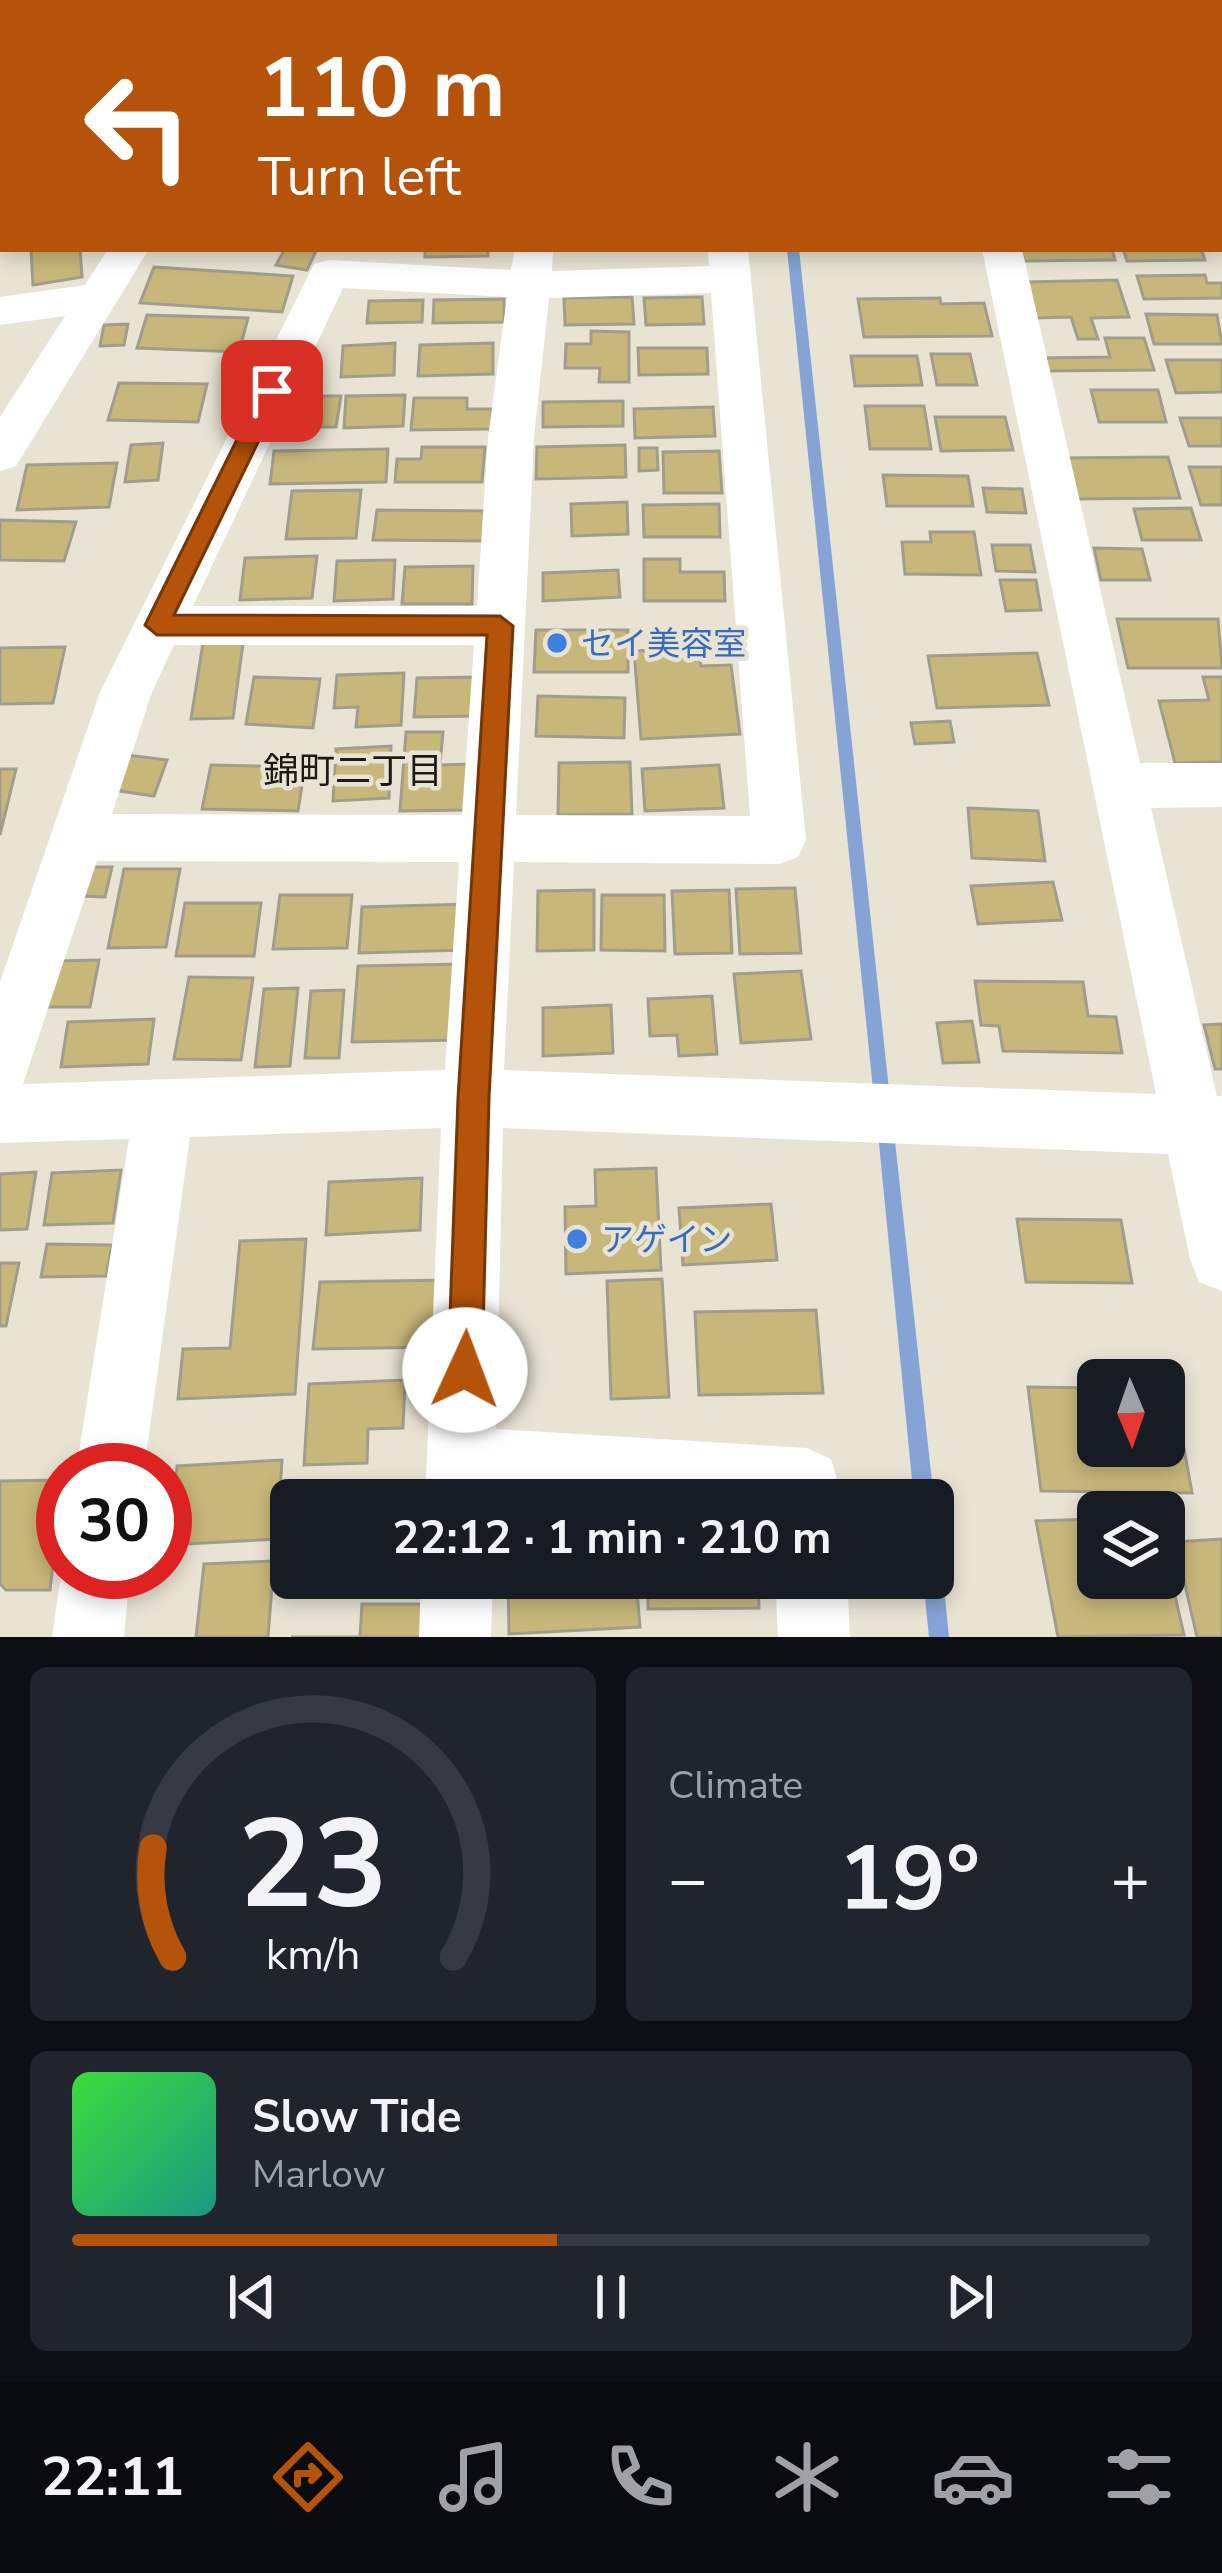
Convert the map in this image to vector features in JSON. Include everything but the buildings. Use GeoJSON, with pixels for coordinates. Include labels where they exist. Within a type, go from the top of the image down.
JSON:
{"type":"FeatureCollection","features":[{"type":"Feature","properties":{"kind":"street"},"geometry":{"type":"LineString","coordinates":[[0,454],[127,252]]}},
{"type":"Feature","properties":{"kind":"street"},"geometry":{"type":"LineString","coordinates":[[1003,252],[1116,786],[1209,1126],[1222,1259]]}},
{"type":"Feature","properties":{"kind":"street"},"geometry":{"type":"LineString","coordinates":[[0,1068],[77,837],[126,692],[329,274],[729,264],[779,840],[77,837]]}},
{"type":"Feature","properties":{"kind":"street"},"geometry":{"type":"LineString","coordinates":[[461,1479],[473,1098],[511,437],[533,267]]}},
{"type":"Feature","properties":{"kind":"street"},"geometry":{"type":"LineString","coordinates":[[0,311],[99,297]]}},
{"type":"Feature","properties":{"kind":"street"},"geometry":{"type":"LineString","coordinates":[[157,625],[500,626]]}},
{"type":"Feature","properties":{"kind":"street"},"geometry":{"type":"LineString","coordinates":[[1116,786],[1222,785]]}},
{"type":"Feature","properties":{"kind":"street"},"geometry":{"type":"LineString","coordinates":[[0,1114],[473,1098],[1209,1126]]}},
{"type":"Feature","properties":{"kind":"street"},"geometry":{"type":"LineString","coordinates":[[114,1443],[164,1108]]}},
{"type":"Feature","properties":{"kind":"street"},"geometry":{"type":"LineString","coordinates":[[88,1637],[92,1599]]}},
{"type":"Feature","properties":{"kind":"street"},"geometry":{"type":"LineString","coordinates":[[455,1637],[457,1599]]}},
{"type":"Feature","properties":{"kind":"street"},"geometry":{"type":"LineString","coordinates":[[812,1599],[814,1637]]}},
{"type":"Feature","properties":{"kind":"waterway"},"geometry":{"type":"LineString","coordinates":[[793,252],[882,1099]]}},
{"type":"Feature","properties":{"kind":"waterway"},"geometry":{"type":"LineString","coordinates":[[885,1123],[922,1479]]}},
{"type":"Feature","properties":{"kind":"waterway"},"geometry":{"type":"LineString","coordinates":[[935,1599],[939,1637]]}},
{"type":"Feature","properties":{"kind":"place","name":"セイ美容室"},"geometry":{"type":"Point","coordinates":[557,643]}},
{"type":"Feature","properties":{"kind":"place","name":"アゲイン"},"geometry":{"type":"Point","coordinates":[577,1239]}},
{"type":"Feature","properties":{"kind":"district","name":"錦町二丁目"},"geometry":{"type":"Point","coordinates":[353,770]}},
{"type":"Feature","properties":{"kind":"route"},"geometry":{"type":"LineString","coordinates":[[272,391],[157,625],[500,626],[473,1098],[465,1370]]}}]}
